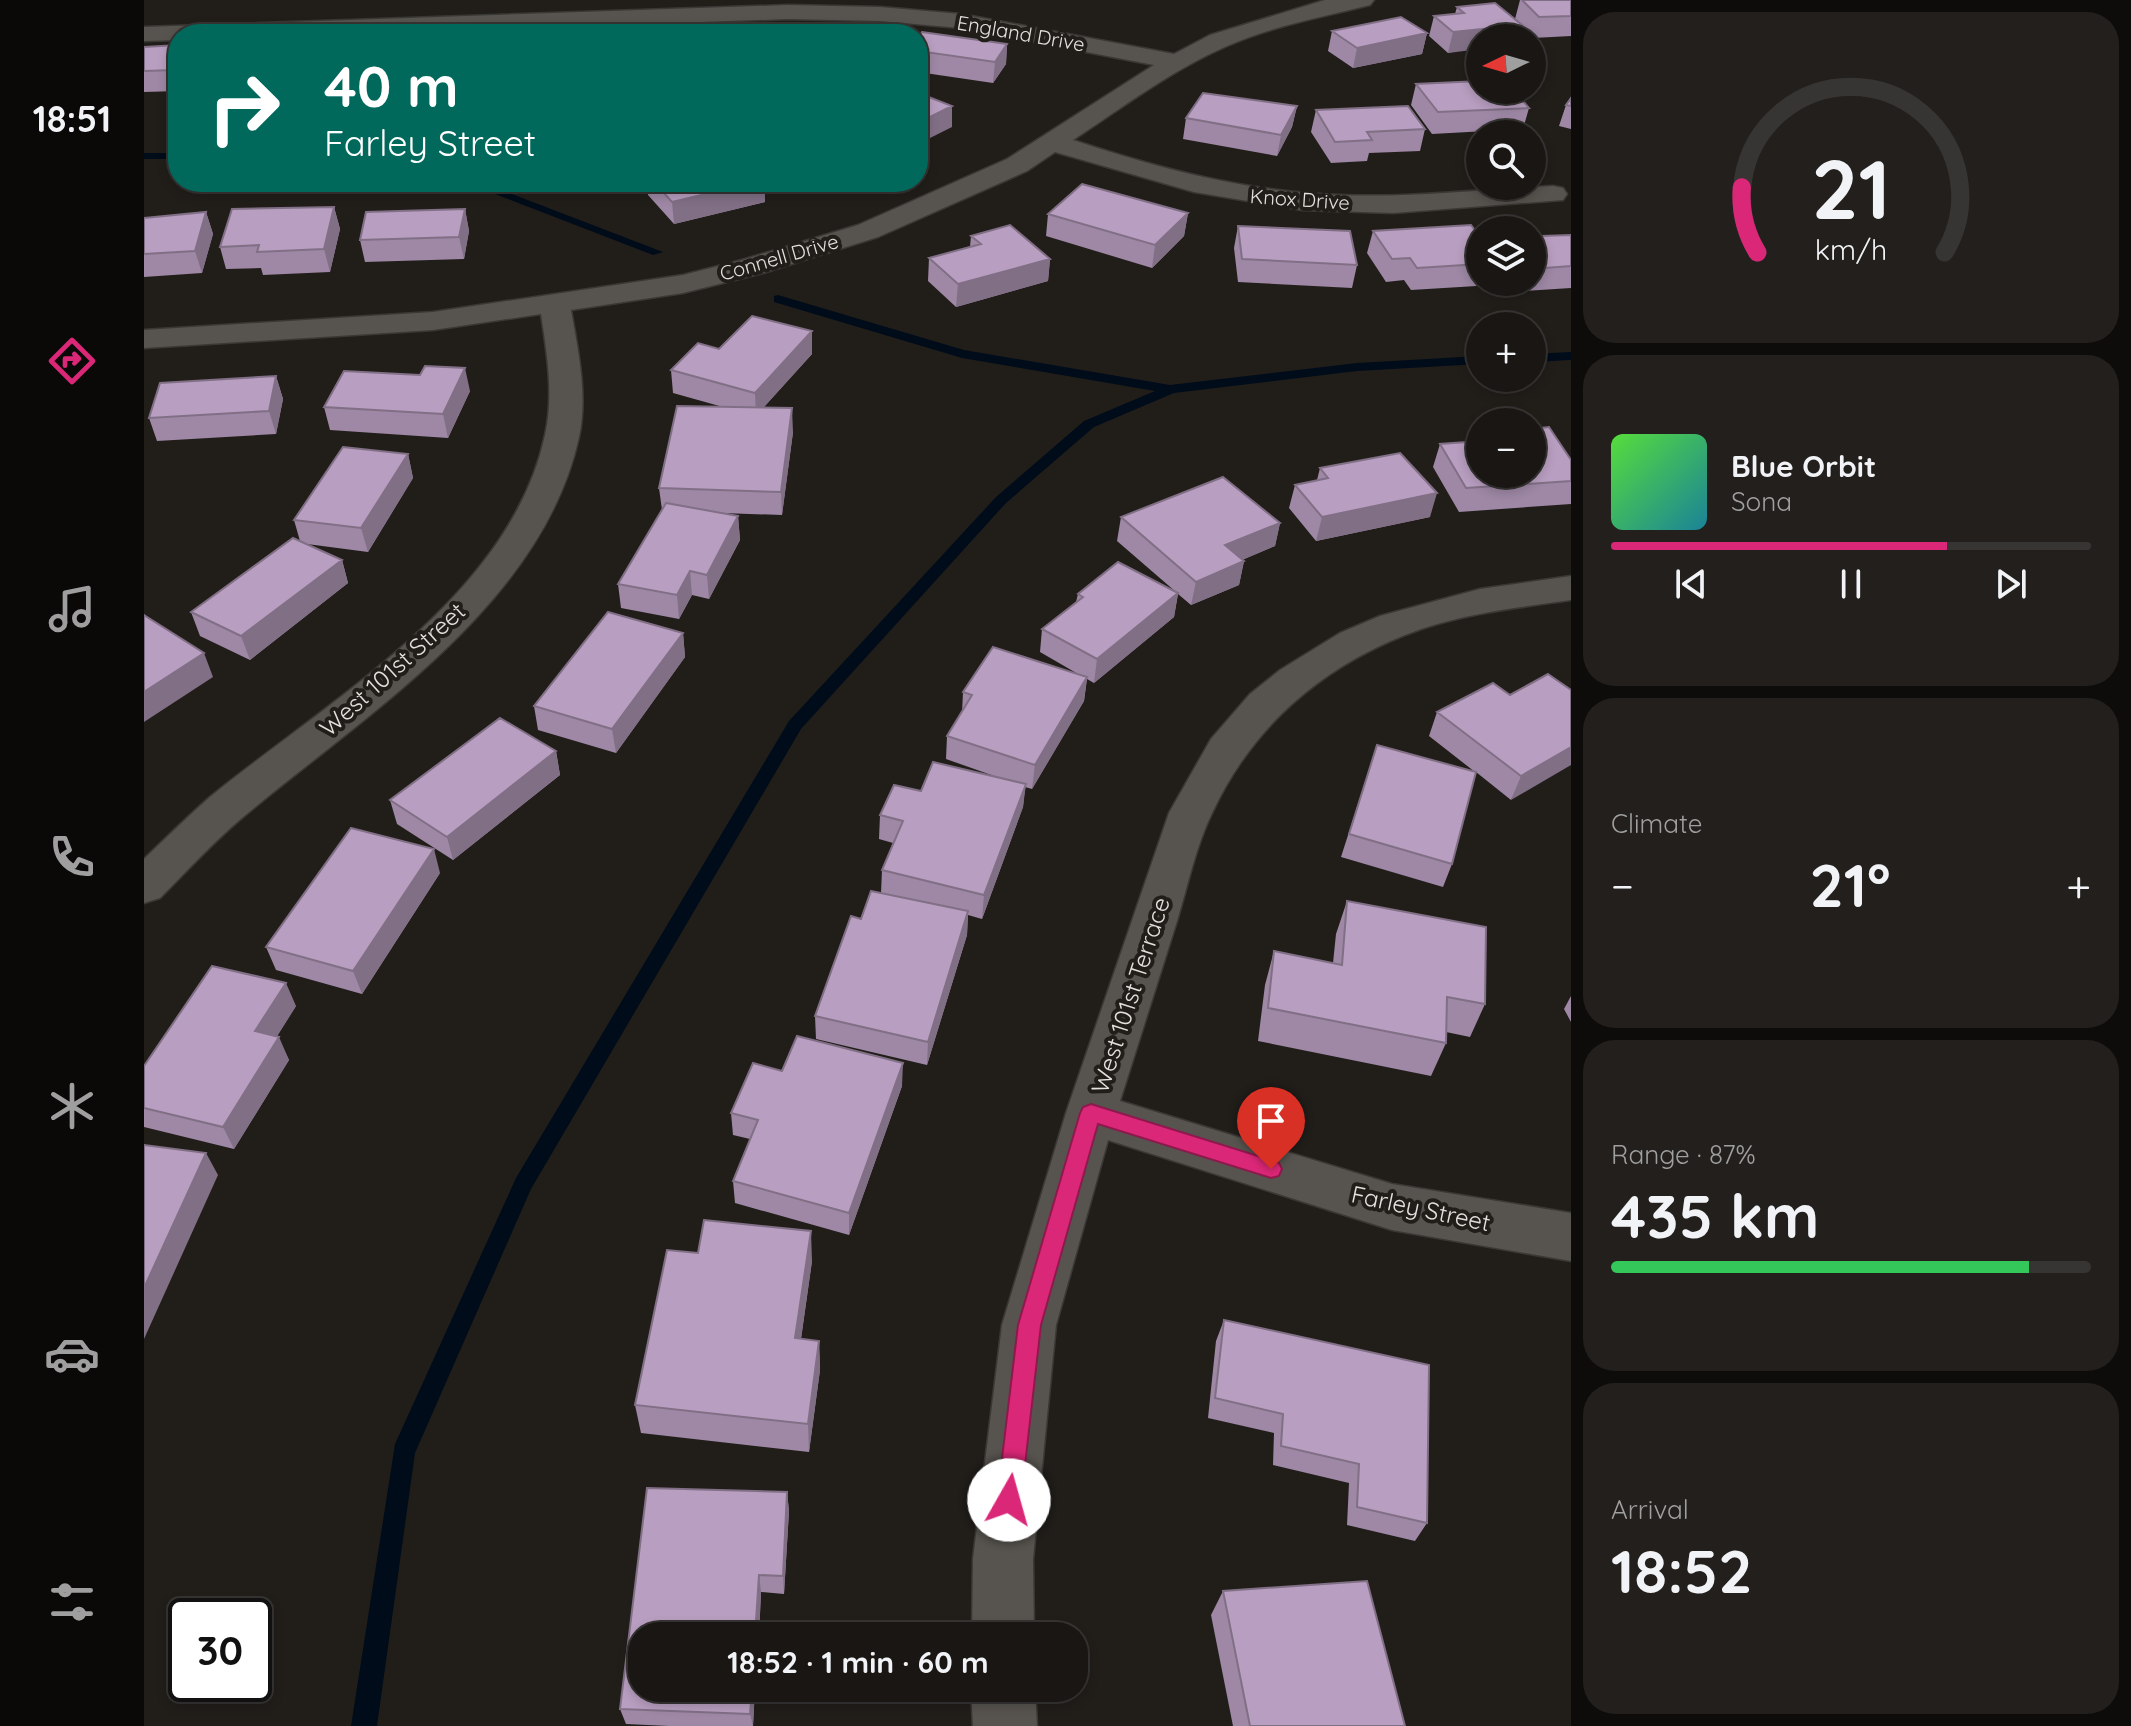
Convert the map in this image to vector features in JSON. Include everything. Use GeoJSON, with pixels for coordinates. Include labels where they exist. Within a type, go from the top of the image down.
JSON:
{"type":"FeatureCollection","features":[{"type":"Feature","properties":{"kind":"street","name":"Connell Drive"},"geometry":{"type":"LineString","coordinates":[[144,339],[433,321],[555,305],[724,274],[868,231],[968,189],[1017,165],[1145,80],[1248,29],[1362,0]]}},
{"type":"Feature","properties":{"kind":"street","name":"England Drive"},"geometry":{"type":"LineString","coordinates":[[362,24],[732,7],[961,21],[1177,62]]}},
{"type":"Feature","properties":{"kind":"street","name":"England Drive"},"geometry":{"type":"LineString","coordinates":[[144,34],[168,33]]}},
{"type":"Feature","properties":{"kind":"street","name":"Knox Drive"},"geometry":{"type":"LineString","coordinates":[[1053,142],[1142,172],[1207,188],[1277,200],[1340,204],[1407,203],[1553,194]]}},
{"type":"Feature","properties":{"kind":"street","name":"West 101st Street"},"geometry":{"type":"LineString","coordinates":[[144,886],[225,808],[380,686],[434,639],[482,587],[523,530],[554,466],[562,435],[566,384],[555,305]]}},
{"type":"Feature","properties":{"kind":"street","name":"West 101st Terrace"},"geometry":{"type":"LineString","coordinates":[[1003,1622],[1003,1559],[1029,1325],[1091,1113],[1190,813],[1226,749],[1264,704],[1294,679],[1354,642],[1394,625],[1480,601],[1571,588]]}},
{"type":"Feature","properties":{"kind":"street","name":"Farley Street"},"geometry":{"type":"LineString","coordinates":[[1091,1113],[1392,1207],[1571,1237]]}},
{"type":"Feature","properties":{"kind":"street"},"geometry":{"type":"LineString","coordinates":[[1004,1702],[1005,1726]]}},
{"type":"Feature","properties":{"kind":"building"},"geometry":{"type":"Polygon","coordinates":[[[1522,0],[1571,0],[1571,16],[1539,17],[1522,0]]]}},
{"type":"Feature","properties":{"kind":"building"},"geometry":{"type":"Polygon","coordinates":[[[1495,3],[1521,24],[1466,24],[1466,31],[1453,32],[1434,16],[1464,13],[1457,7],[1495,3]]]}},
{"type":"Feature","properties":{"kind":"building"},"geometry":{"type":"Polygon","coordinates":[[[1401,17],[1427,33],[1357,48],[1332,31],[1401,17]]]}},
{"type":"Feature","properties":{"kind":"building"},"geometry":{"type":"Polygon","coordinates":[[[928,33],[1007,44],[995,62],[928,52],[928,33]]]}},
{"type":"Feature","properties":{"kind":"building"},"geometry":{"type":"Polygon","coordinates":[[[168,46],[168,70],[144,71],[144,47],[168,46]]]}},
{"type":"Feature","properties":{"kind":"building"},"geometry":{"type":"Polygon","coordinates":[[[1466,82],[1466,104],[1526,104],[1529,108],[1438,112],[1416,84],[1466,82]]]}},
{"type":"Feature","properties":{"kind":"building"},"geometry":{"type":"Polygon","coordinates":[[[1203,93],[1297,106],[1281,135],[1186,118],[1203,93]]]}},
{"type":"Feature","properties":{"kind":"building"},"geometry":{"type":"Polygon","coordinates":[[[928,97],[952,106],[928,118],[928,97]]]}},
{"type":"Feature","properties":{"kind":"building"},"geometry":{"type":"Polygon","coordinates":[[[1408,106],[1425,129],[1367,132],[1372,140],[1335,142],[1316,110],[1408,106]]]}},
{"type":"Feature","properties":{"kind":"building"},"geometry":{"type":"Polygon","coordinates":[[[1082,184],[1188,213],[1155,245],[1048,214],[1082,184]]]}},
{"type":"Feature","properties":{"kind":"building"},"geometry":{"type":"Polygon","coordinates":[[[663,192],[714,192],[672,202],[663,192]]]}},
{"type":"Feature","properties":{"kind":"building"},"geometry":{"type":"Polygon","coordinates":[[[334,207],[324,249],[257,252],[259,245],[220,247],[232,209],[334,207]]]}},
{"type":"Feature","properties":{"kind":"building"},"geometry":{"type":"Polygon","coordinates":[[[465,209],[459,237],[360,240],[366,212],[465,209]]]}},
{"type":"Feature","properties":{"kind":"building"},"geometry":{"type":"Polygon","coordinates":[[[206,212],[195,251],[144,254],[144,218],[206,212]]]}},
{"type":"Feature","properties":{"kind":"building"},"geometry":{"type":"Polygon","coordinates":[[[1010,225],[1050,259],[958,284],[929,258],[981,244],[971,236],[1010,225]]]}},
{"type":"Feature","properties":{"kind":"building"},"geometry":{"type":"Polygon","coordinates":[[[1466,225],[1466,265],[1417,268],[1410,258],[1392,259],[1373,231],[1466,225]]]}},
{"type":"Feature","properties":{"kind":"building"},"geometry":{"type":"Polygon","coordinates":[[[1238,226],[1350,231],[1357,265],[1242,259],[1238,226]]]}},
{"type":"Feature","properties":{"kind":"building"},"geometry":{"type":"Polygon","coordinates":[[[1571,235],[1571,266],[1546,268],[1546,236],[1571,235]]]}},
{"type":"Feature","properties":{"kind":"building"},"geometry":{"type":"Polygon","coordinates":[[[752,316],[812,331],[755,393],[671,370],[698,343],[719,349],[752,316]]]}},
{"type":"Feature","properties":{"kind":"building"},"geometry":{"type":"Polygon","coordinates":[[[425,366],[465,368],[443,414],[324,407],[344,371],[420,375],[425,366]]]}},
{"type":"Feature","properties":{"kind":"building"},"geometry":{"type":"Polygon","coordinates":[[[276,376],[269,411],[149,418],[160,383],[276,376]]]}},
{"type":"Feature","properties":{"kind":"building"},"geometry":{"type":"Polygon","coordinates":[[[677,406],[792,408],[781,492],[659,488],[677,406]]]}},
{"type":"Feature","properties":{"kind":"building"},"geometry":{"type":"Polygon","coordinates":[[[1546,427],[1549,427],[1571,460],[1571,481],[1546,483],[1546,427]]]}},
{"type":"Feature","properties":{"kind":"building"},"geometry":{"type":"Polygon","coordinates":[[[1466,442],[1466,488],[1440,444],[1466,442]]]}},
{"type":"Feature","properties":{"kind":"building"},"geometry":{"type":"Polygon","coordinates":[[[343,447],[408,454],[361,528],[294,520],[343,447]]]}},
{"type":"Feature","properties":{"kind":"building"},"geometry":{"type":"Polygon","coordinates":[[[1400,453],[1437,493],[1322,517],[1295,485],[1328,478],[1320,468],[1400,453]]]}},
{"type":"Feature","properties":{"kind":"building"},"geometry":{"type":"Polygon","coordinates":[[[1223,477],[1280,523],[1225,545],[1244,561],[1196,582],[1121,517],[1223,477]]]}},
{"type":"Feature","properties":{"kind":"building"},"geometry":{"type":"Polygon","coordinates":[[[666,503],[738,516],[707,575],[690,571],[677,595],[618,584],[666,503]]]}},
{"type":"Feature","properties":{"kind":"building"},"geometry":{"type":"Polygon","coordinates":[[[293,538],[342,560],[241,636],[191,612],[293,538]]]}},
{"type":"Feature","properties":{"kind":"building"},"geometry":{"type":"Polygon","coordinates":[[[1118,562],[1178,593],[1097,659],[1042,629],[1083,597],[1078,594],[1118,562]]]}},
{"type":"Feature","properties":{"kind":"building"},"geometry":{"type":"Polygon","coordinates":[[[608,612],[683,633],[612,729],[534,706],[608,612]]]}},
{"type":"Feature","properties":{"kind":"building"},"geometry":{"type":"Polygon","coordinates":[[[144,615],[204,653],[144,692],[144,615]]]}},
{"type":"Feature","properties":{"kind":"building"},"geometry":{"type":"Polygon","coordinates":[[[993,647],[1087,677],[1035,765],[947,736],[972,695],[963,692],[993,647]]]}},
{"type":"Feature","properties":{"kind":"building"},"geometry":{"type":"Polygon","coordinates":[[[1548,674],[1571,690],[1571,747],[1521,776],[1437,712],[1493,683],[1510,695],[1548,674]]]}},
{"type":"Feature","properties":{"kind":"building"},"geometry":{"type":"Polygon","coordinates":[[[500,718],[556,751],[447,837],[390,800],[500,718]]]}},
{"type":"Feature","properties":{"kind":"building"},"geometry":{"type":"Polygon","coordinates":[[[1377,745],[1476,772],[1452,864],[1349,834],[1377,745]]]}},
{"type":"Feature","properties":{"kind":"building"},"geometry":{"type":"Polygon","coordinates":[[[933,762],[1026,784],[984,895],[882,870],[903,821],[880,815],[894,785],[921,791],[933,762]]]}},
{"type":"Feature","properties":{"kind":"building"},"geometry":{"type":"Polygon","coordinates":[[[351,828],[434,849],[353,971],[266,947],[351,828]]]}},
{"type":"Feature","properties":{"kind":"building"},"geometry":{"type":"Polygon","coordinates":[[[871,891],[968,911],[928,1042],[815,1016],[851,916],[861,919],[871,891]]]}},
{"type":"Feature","properties":{"kind":"building"},"geometry":{"type":"Polygon","coordinates":[[[1347,901],[1486,927],[1485,1004],[1447,997],[1446,1043],[1268,1008],[1274,951],[1342,965],[1347,901]]]}},
{"type":"Feature","properties":{"kind":"building"},"geometry":{"type":"Polygon","coordinates":[[[212,966],[286,983],[255,1031],[279,1037],[223,1127],[144,1108],[144,1066],[212,966]]]}},
{"type":"Feature","properties":{"kind":"building"},"geometry":{"type":"Polygon","coordinates":[[[797,1036],[903,1063],[849,1213],[733,1181],[758,1120],[731,1113],[753,1063],[782,1071],[797,1036]]]}},
{"type":"Feature","properties":{"kind":"building"},"geometry":{"type":"Polygon","coordinates":[[[144,1145],[206,1153],[144,1288],[144,1145]]]}},
{"type":"Feature","properties":{"kind":"building"},"geometry":{"type":"Polygon","coordinates":[[[704,1220],[811,1231],[795,1338],[819,1341],[808,1424],[635,1405],[667,1250],[698,1253],[704,1220]]]}},
{"type":"Feature","properties":{"kind":"building"},"geometry":{"type":"Polygon","coordinates":[[[1224,1320],[1429,1365],[1427,1523],[1357,1507],[1359,1464],[1281,1446],[1283,1414],[1215,1398],[1224,1320]]]}},
{"type":"Feature","properties":{"kind":"building"},"geometry":{"type":"Polygon","coordinates":[[[647,1488],[787,1492],[783,1576],[759,1575],[756,1622],[631,1622],[647,1488]]]}},
{"type":"Feature","properties":{"kind":"building"},"geometry":{"type":"Polygon","coordinates":[[[1367,1581],[1405,1726],[1250,1726],[1223,1591],[1367,1581]]]}},
{"type":"Feature","properties":{"kind":"building"},"geometry":{"type":"Polygon","coordinates":[[[628,1644],[628,1702],[751,1702],[750,1714],[620,1709],[628,1644]]]}},
{"type":"Feature","properties":{"kind":"waterway"},"geometry":{"type":"LineString","coordinates":[[144,156],[168,156]]}},
{"type":"Feature","properties":{"kind":"waterway"},"geometry":{"type":"LineString","coordinates":[[497,192],[657,252]]}},
{"type":"Feature","properties":{"kind":"waterway"},"geometry":{"type":"LineString","coordinates":[[778,299],[962,354],[1169,389]]}},
{"type":"Feature","properties":{"kind":"waterway"},"geometry":{"type":"LineString","coordinates":[[1546,357],[1571,356]]}},
{"type":"Feature","properties":{"kind":"waterway"},"geometry":{"type":"LineString","coordinates":[[364,1726],[403,1452],[523,1184],[795,725],[1001,500],[1089,424],[1171,389],[1357,367],[1466,361]]}},
{"type":"Feature","properties":{"kind":"route"},"geometry":{"type":"LineString","coordinates":[[1009,1500],[1029,1325],[1091,1113],[1271,1169]]}}]}
